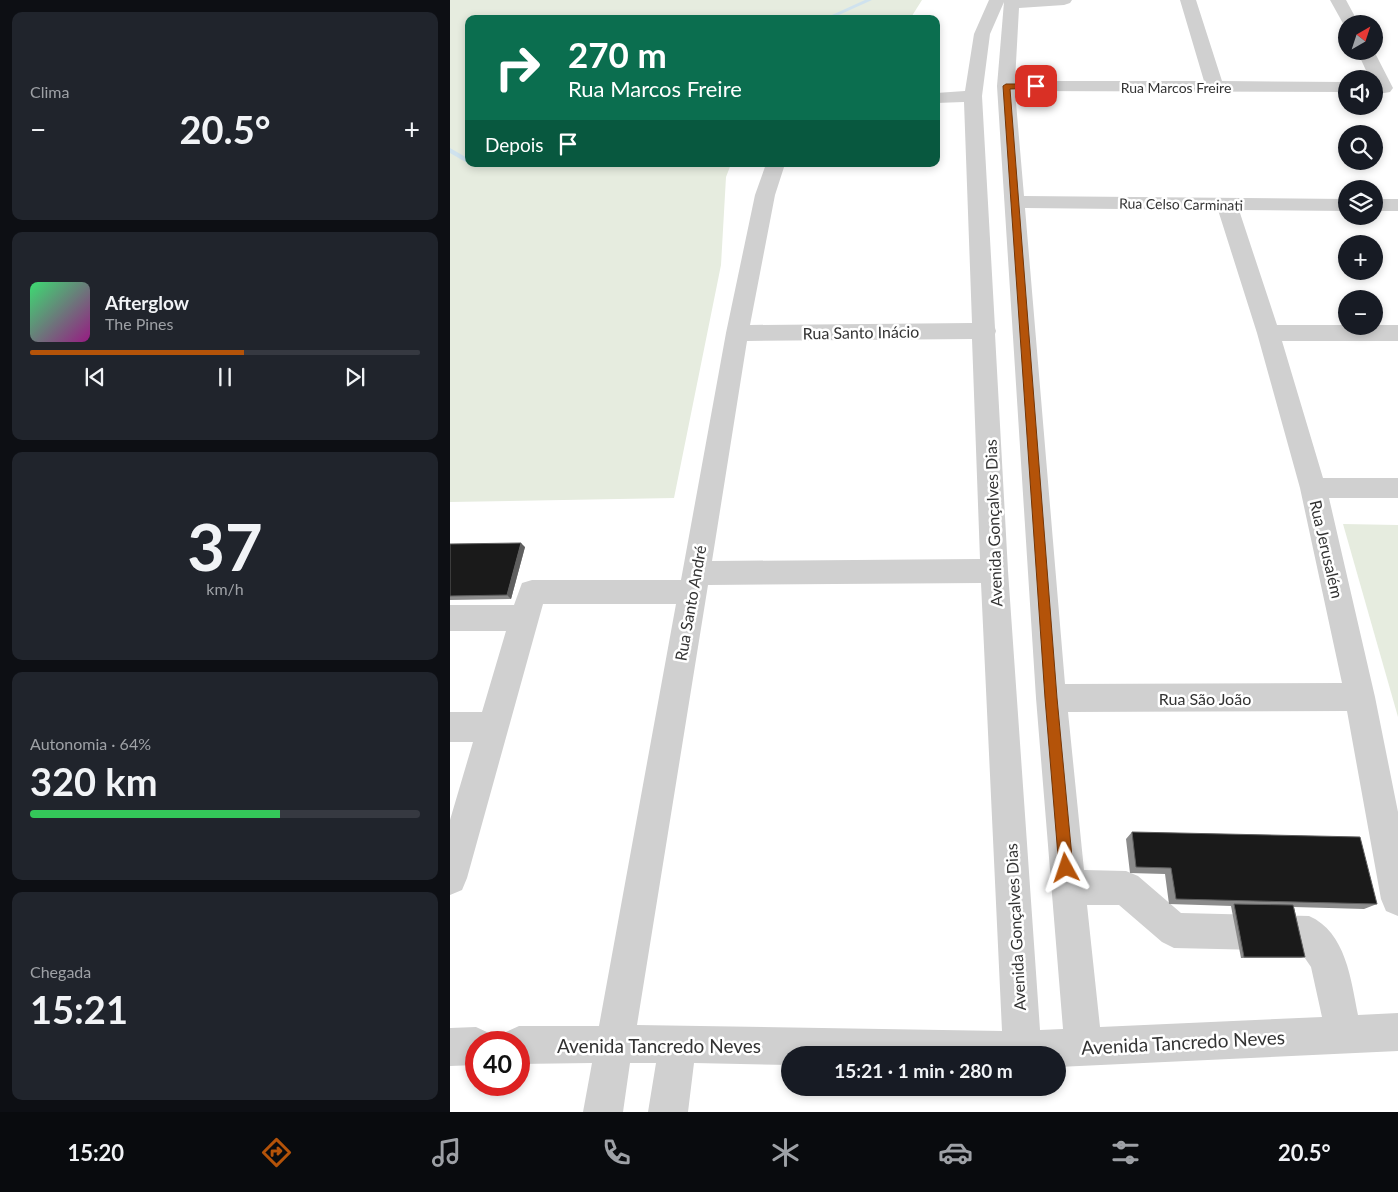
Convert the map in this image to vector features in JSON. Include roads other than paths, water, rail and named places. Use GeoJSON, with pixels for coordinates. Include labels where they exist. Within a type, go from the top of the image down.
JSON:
{"type":"FeatureCollection","features":[{"type":"Feature","properties":{"kind":"street"},"geometry":{"type":"LineString","coordinates":[[1064,0],[1007,1],[1006,86],[1051,698],[1083,1047]]}},
{"type":"Feature","properties":{"kind":"street"},"geometry":{"type":"LineString","coordinates":[[1188,0],[1215,87]]}},
{"type":"Feature","properties":{"kind":"street"},"geometry":{"type":"LineString","coordinates":[[1338,0],[1346,15]]}},
{"type":"Feature","properties":{"kind":"street","name":"Avenida Gonçalves Dias"},"geometry":{"type":"LineString","coordinates":[[1007,1],[988,14],[978,43],[973,96],[985,331],[994,571],[1022,1046]]}},
{"type":"Feature","properties":{"kind":"street"},"geometry":{"type":"LineString","coordinates":[[1370,60],[1385,88]]}},
{"type":"Feature","properties":{"kind":"street","name":"Rua Marcos Freire"},"geometry":{"type":"LineString","coordinates":[[1006,86],[1338,88]]}},
{"type":"Feature","properties":{"kind":"street"},"geometry":{"type":"LineString","coordinates":[[940,98],[973,96]]}},
{"type":"Feature","properties":{"kind":"street","name":"Rua Santo André"},"geometry":{"type":"LineString","coordinates":[[615,1044],[738,333],[765,196],[774,167]]}},
{"type":"Feature","properties":{"kind":"street","name":"Rua Celso Carminati"},"geometry":{"type":"LineString","coordinates":[[1015,202],[1338,205]]}},
{"type":"Feature","properties":{"kind":"street","name":"Rua Jerusalém"},"geometry":{"type":"LineString","coordinates":[[1227,205],[1268,332],[1313,488],[1360,697],[1398,899]]}},
{"type":"Feature","properties":{"kind":"street"},"geometry":{"type":"LineString","coordinates":[[1383,205],[1398,205]]}},
{"type":"Feature","properties":{"kind":"street","name":"Rua Santo Inácio"},"geometry":{"type":"LineString","coordinates":[[738,333],[985,331]]}},
{"type":"Feature","properties":{"kind":"street"},"geometry":{"type":"LineString","coordinates":[[1268,332],[1398,333]]}},
{"type":"Feature","properties":{"kind":"street"},"geometry":{"type":"LineString","coordinates":[[1313,488],[1398,488]]}},
{"type":"Feature","properties":{"kind":"street"},"geometry":{"type":"LineString","coordinates":[[450,878],[532,592],[694,583],[994,571]]}},
{"type":"Feature","properties":{"kind":"street"},"geometry":{"type":"LineString","coordinates":[[450,618],[525,618]]}},
{"type":"Feature","properties":{"kind":"street","name":"Rua São João"},"geometry":{"type":"LineString","coordinates":[[1051,698],[1360,697]]}},
{"type":"Feature","properties":{"kind":"street"},"geometry":{"type":"LineString","coordinates":[[450,727],[493,727]]}},
{"type":"Feature","properties":{"kind":"street"},"geometry":{"type":"LineString","coordinates":[[1068,887],[1126,888],[1174,930],[1309,934],[1322,950],[1329,965],[1344,1034]]}},
{"type":"Feature","properties":{"kind":"street","name":"Avenida Tancredo Neves"},"geometry":{"type":"LineString","coordinates":[[1066,1048],[1398,1032]]}},
{"type":"Feature","properties":{"kind":"street"},"geometry":{"type":"LineString","coordinates":[[603,1112],[615,1044]]}},
{"type":"Feature","properties":{"kind":"street"},"geometry":{"type":"LineString","coordinates":[[668,1112],[678,1044]]}},
{"type":"Feature","properties":{"kind":"street","name":"Avenida Tancredo Neves"},"geometry":{"type":"LineString","coordinates":[[530,1045],[678,1044],[793,1046]]}},
{"type":"Feature","properties":{"kind":"street"},"geometry":{"type":"LineString","coordinates":[[450,1046],[465,1046]]}},
{"type":"Feature","properties":{"kind":"waterway"},"geometry":{"type":"LineString","coordinates":[[834,15],[869,0]]}},
{"type":"Feature","properties":{"kind":"waterway"},"geometry":{"type":"LineString","coordinates":[[450,150],[465,159]]}}]}
